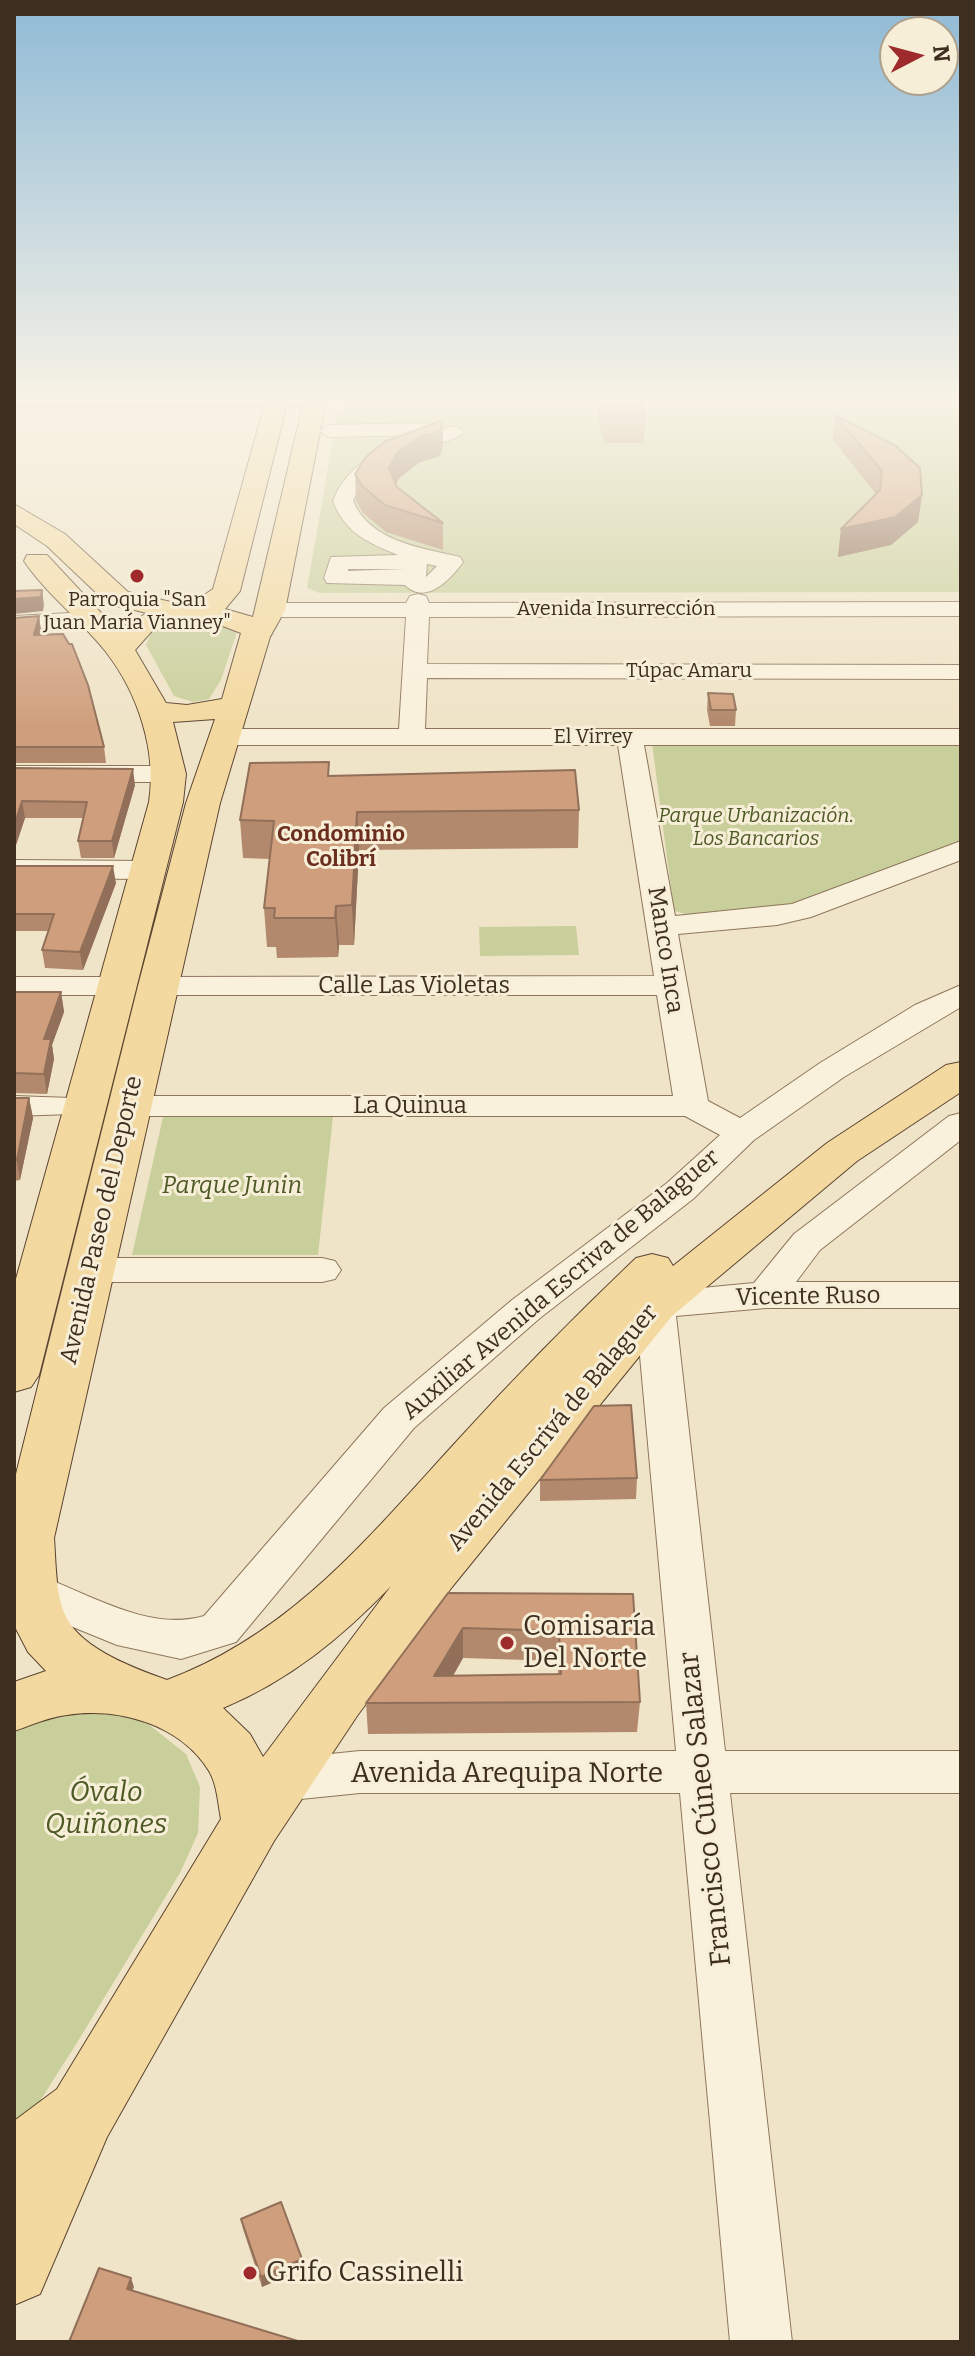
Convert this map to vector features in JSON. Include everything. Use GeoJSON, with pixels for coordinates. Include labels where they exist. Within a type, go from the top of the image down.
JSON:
{"type":"FeatureCollection","features":[{"type":"Feature","properties":{"kind":"main road"},"geometry":{"type":"LineString","coordinates":[[120,650],[123,640],[146,623],[200,610],[226,591],[248,506]]}},
{"type":"Feature","properties":{"kind":"main road"},"geometry":{"type":"LineString","coordinates":[[14,541],[52,574],[120,650],[155,711],[230,721],[256,637],[272,605],[293,506]]}},
{"type":"Feature","properties":{"kind":"main road"},"geometry":{"type":"LineString","coordinates":[[14,512],[56,540],[118,598],[250,615],[272,605]]}},
{"type":"Feature","properties":{"kind":"main road"},"geometry":{"type":"LineString","coordinates":[[200,610],[245,622],[256,637]]}},
{"type":"Feature","properties":{"kind":"main road","name":"Avenida Paseo del Deporte"},"geometry":{"type":"LineString","coordinates":[[137,986],[150,870],[170,774],[155,711]]}},
{"type":"Feature","properties":{"kind":"main road","name":"Avenida Paseo del Deporte"},"geometry":{"type":"LineString","coordinates":[[14,1375],[108,1106],[137,986],[230,721]]}},
{"type":"Feature","properties":{"kind":"main road","name":"Avenida Escrivá de Balaguer"},"geometry":{"type":"LineString","coordinates":[[260,1795],[642,1298],[670,1252],[788,1156],[903,1078],[961,1046]]}},
{"type":"Feature","properties":{"kind":"main road","name":"Avenida Escrivá de Balaguer"},"geometry":{"type":"LineString","coordinates":[[150,1698],[220,1685],[264,1661],[314,1626],[381,1560],[572,1346],[842,1152],[961,1074]]}},
{"type":"Feature","properties":{"kind":"main road","name":"Avenida Paseo del Deporte"},"geometry":{"type":"LineString","coordinates":[[108,1106],[90,1270],[27,1538],[29,1590],[49,1643],[86,1671],[150,1698]]}},
{"type":"Feature","properties":{"kind":"main road"},"geometry":{"type":"LineString","coordinates":[[14,1707],[80,1689],[150,1698],[202,1723],[228,1751],[260,1795],[82,2113],[14,2268]]}},
{"type":"Feature","properties":{"kind":"main road"},"geometry":{"type":"LineString","coordinates":[[14,2156],[32,2151],[82,2113]]}},
{"type":"Feature","properties":{"kind":"street"},"geometry":{"type":"LineString","coordinates":[[344,506],[352,519],[417,581],[412,737]]}},
{"type":"Feature","properties":{"kind":"street","name":"Avenida Insurrección"},"geometry":{"type":"LineString","coordinates":[[272,605],[417,581],[961,600]]}},
{"type":"Feature","properties":{"kind":"street","name":"Avenida Insurrección"},"geometry":{"type":"LineString","coordinates":[[417,581],[961,609]]}},
{"type":"Feature","properties":{"kind":"street"},"geometry":{"type":"LineString","coordinates":[[14,623],[90,619]]}},
{"type":"Feature","properties":{"kind":"street","name":"Túpac Amaru"},"geometry":{"type":"LineString","coordinates":[[416,671],[961,672]]}},
{"type":"Feature","properties":{"kind":"street","name":"El Virrey"},"geometry":{"type":"LineString","coordinates":[[230,721],[412,737],[961,737]]}},
{"type":"Feature","properties":{"kind":"street","name":"Manco Inca"},"geometry":{"type":"LineString","coordinates":[[630,737],[692,1106]]}},
{"type":"Feature","properties":{"kind":"street"},"geometry":{"type":"LineString","coordinates":[[14,774],[170,774]]}},
{"type":"Feature","properties":{"kind":"street"},"geometry":{"type":"LineString","coordinates":[[662,926],[777,916],[800,911],[961,850]]}},
{"type":"Feature","properties":{"kind":"street"},"geometry":{"type":"LineString","coordinates":[[14,869],[150,870]]}},
{"type":"Feature","properties":{"kind":"street","name":"Calle Las Violetas"},"geometry":{"type":"LineString","coordinates":[[14,986],[671,985]]}},
{"type":"Feature","properties":{"kind":"street","name":"Auxiliar Avenida Escriva de Balaguer"},"geometry":{"type":"LineString","coordinates":[[29,1590],[133,1632],[181,1641],[220,1629],[399,1418],[526,1309],[680,1191],[742,1133],[832,1070],[926,1012],[961,995]]}},
{"type":"Feature","properties":{"kind":"street","name":"La Quinua"},"geometry":{"type":"LineString","coordinates":[[14,1106],[692,1106]]}},
{"type":"Feature","properties":{"kind":"street"},"geometry":{"type":"LineString","coordinates":[[692,1106],[742,1133]]}},
{"type":"Feature","properties":{"kind":"street"},"geometry":{"type":"LineString","coordinates":[[766,1295],[807,1242],[961,1123]]}},
{"type":"Feature","properties":{"kind":"street"},"geometry":{"type":"LineString","coordinates":[[90,1270],[322,1270]]}},
{"type":"Feature","properties":{"kind":"street","name":"Vicente Ruso"},"geometry":{"type":"LineString","coordinates":[[642,1298],[961,1295]]}},
{"type":"Feature","properties":{"kind":"street","name":"Francisco Cúneo Salazar"},"geometry":{"type":"LineString","coordinates":[[642,1298],[702,1774],[761,2342]]}},
{"type":"Feature","properties":{"kind":"street","name":"Avenida Arequipa Norte"},"geometry":{"type":"LineString","coordinates":[[260,1795],[360,1772],[961,1772]]}},
{"type":"Feature","properties":{"kind":"green space"},"geometry":{"type":"Polygon","coordinates":[[[321,506],[961,506],[961,592],[320,593],[307,588],[321,506]]]}},
{"type":"Feature","properties":{"kind":"green space"},"geometry":{"type":"Polygon","coordinates":[[[182,622],[212,622],[237,632],[221,680],[209,699],[193,702],[174,696],[146,645],[151,633],[182,622]]]}},
{"type":"Feature","properties":{"kind":"green space","name":"Parque Urbanización. Los Bancarios"},"geometry":{"type":"Polygon","coordinates":[[[652,743],[961,743],[961,842],[858,884],[782,908],[744,915],[708,916],[674,911],[652,743]]]}},
{"type":"Feature","properties":{"kind":"green space"},"geometry":{"type":"Polygon","coordinates":[[[576,926],[579,955],[480,956],[479,927],[576,926]]]}},
{"type":"Feature","properties":{"kind":"green space","name":"Parque Junin"},"geometry":{"type":"Polygon","coordinates":[[[163,1117],[333,1117],[318,1255],[132,1255],[163,1117]]]}},
{"type":"Feature","properties":{"kind":"green space","name":"Óvalo Quiñones"},"geometry":{"type":"Polygon","coordinates":[[[108,1710],[143,1720],[186,1754],[200,1787],[198,1833],[180,1873],[75,2046],[29,2118],[14,2128],[14,1727],[47,1713],[108,1710]]]}},
{"type":"Feature","properties":{"kind":"building"},"geometry":{"type":"Polygon","coordinates":[[[388,506],[421,506],[443,523],[388,506]]]}},
{"type":"Feature","properties":{"kind":"building"},"geometry":{"type":"Polygon","coordinates":[[[864,506],[909,506],[895,517],[841,529],[864,506]]]}},
{"type":"Feature","properties":{"kind":"building"},"geometry":{"type":"Polygon","coordinates":[[[42,590],[41,597],[14,599],[14,591],[42,590]]]}},
{"type":"Feature","properties":{"kind":"building"},"geometry":{"type":"Polygon","coordinates":[[[39,616],[34,635],[63,634],[72,644],[88,685],[104,747],[14,747],[14,618],[39,616]]]}},
{"type":"Feature","properties":{"kind":"building"},"geometry":{"type":"Polygon","coordinates":[[[708,693],[733,694],[736,710],[711,710],[708,693]]]}},
{"type":"Feature","properties":{"kind":"building"},"geometry":{"type":"Polygon","coordinates":[[[329,762],[328,776],[575,770],[579,810],[357,812],[352,905],[336,906],[335,918],[274,918],[275,908],[264,908],[274,821],[240,820],[250,763],[329,762]]]}},
{"type":"Feature","properties":{"kind":"building"},"geometry":{"type":"Polygon","coordinates":[[[14,768],[133,769],[112,841],[78,841],[87,802],[22,801],[14,826],[14,768]]]}},
{"type":"Feature","properties":{"kind":"building"},"geometry":{"type":"Polygon","coordinates":[[[14,866],[113,866],[80,952],[42,950],[54,914],[14,914],[14,866]]]}},
{"type":"Feature","properties":{"kind":"building"},"geometry":{"type":"Polygon","coordinates":[[[14,992],[61,992],[44,1039],[51,1039],[44,1074],[14,1073],[14,992]]]}},
{"type":"Feature","properties":{"kind":"building"},"geometry":{"type":"Polygon","coordinates":[[[14,1098],[29,1098],[17,1160],[14,1160],[14,1098]]]}},
{"type":"Feature","properties":{"kind":"building"},"geometry":{"type":"Polygon","coordinates":[[[631,1405],[637,1478],[540,1480],[594,1406],[631,1405]]]}},
{"type":"Feature","properties":{"kind":"building"},"geometry":{"type":"Polygon","coordinates":[[[448,1593],[633,1594],[640,1702],[366,1703],[448,1593]],[[463,1628],[434,1676],[561,1674],[559,1631],[463,1628]]]}},
{"type":"Feature","properties":{"kind":"building"},"geometry":{"type":"Polygon","coordinates":[[[281,2202],[302,2259],[261,2277],[241,2219],[281,2202]]]}},
{"type":"Feature","properties":{"kind":"building"},"geometry":{"type":"Polygon","coordinates":[[[99,2268],[131,2278],[127,2289],[301,2342],[69,2342],[99,2268]]]}},
{"type":"Feature","properties":{"kind":"place","name":"Parroquia \"San Juan María Vianney\""},"geometry":{"type":"Point","coordinates":[137,576]}},
{"type":"Feature","properties":{"kind":"place","name":"Comisaría Del Norte"},"geometry":{"type":"Point","coordinates":[507,1643]}},
{"type":"Feature","properties":{"kind":"place","name":"Grifo Cassinelli"},"geometry":{"type":"Point","coordinates":[250,2273]}},
{"type":"Feature","properties":{"kind":"district","name":"Condominio Colibrí"},"geometry":{"type":"Point","coordinates":[341,848]}}]}
